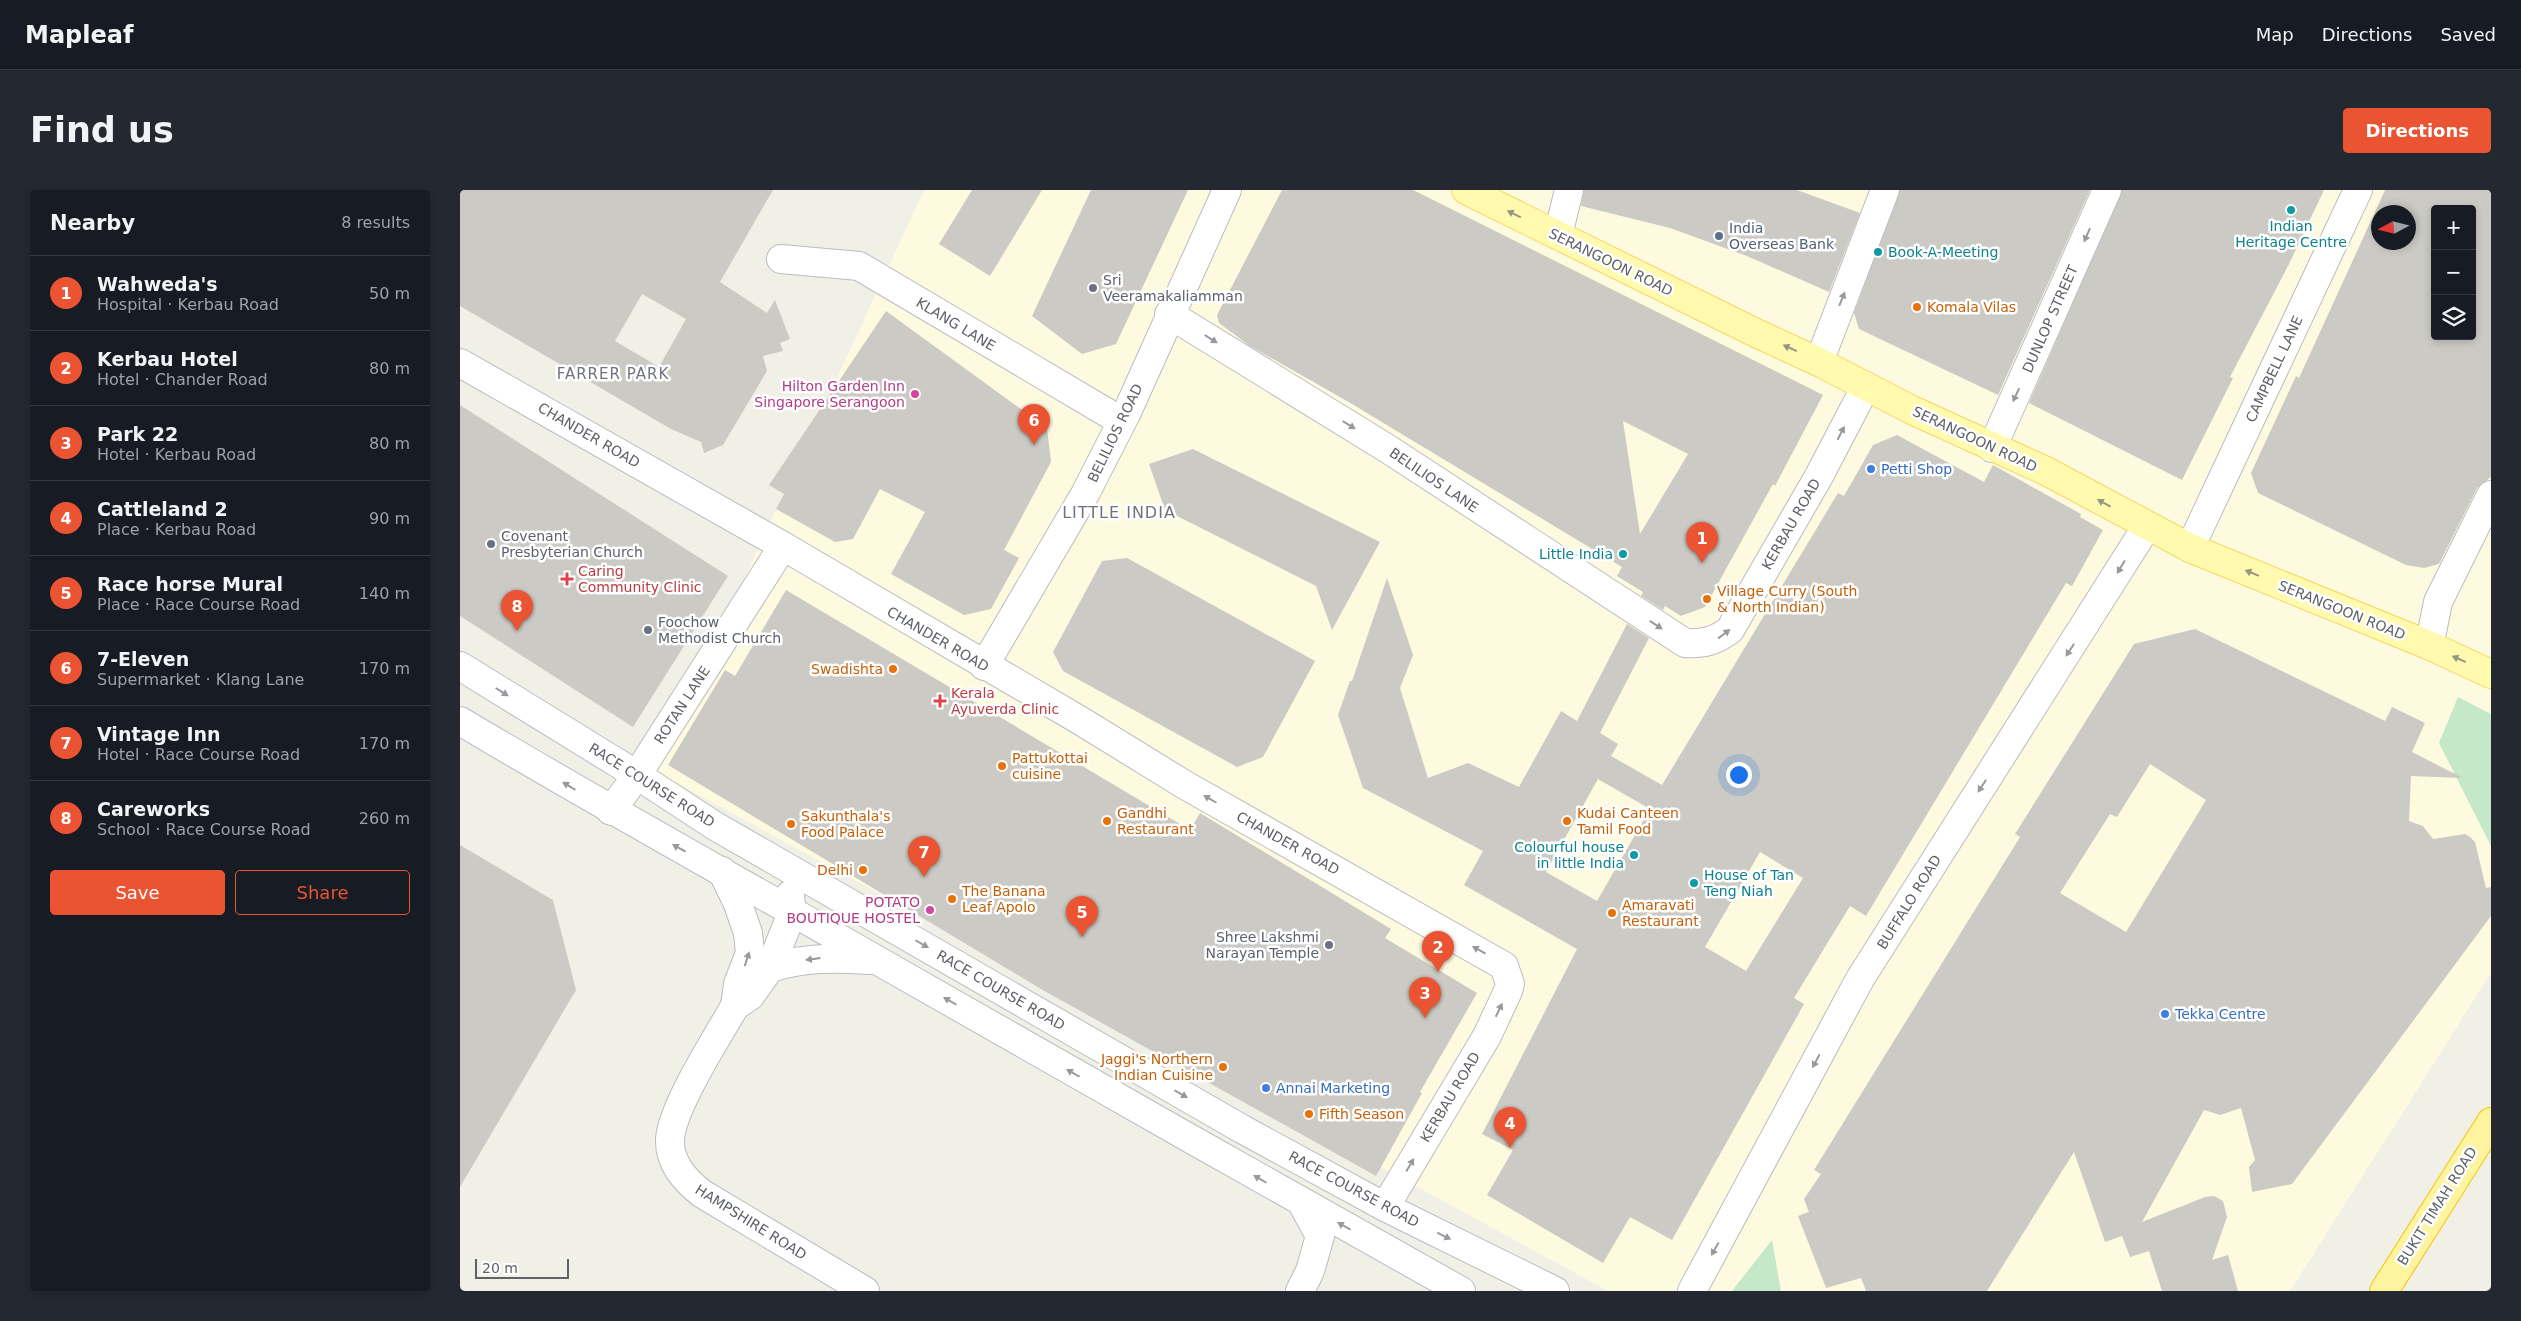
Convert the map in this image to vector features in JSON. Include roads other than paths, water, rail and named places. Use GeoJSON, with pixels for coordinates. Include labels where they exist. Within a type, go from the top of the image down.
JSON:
{"type":"FeatureCollection","features":[{"type":"Feature","properties":{"kind":"highway","name":"BUKIT TIMAH ROAD"},"geometry":{"type":"LineString","coordinates":[[2384,1291],[2491,1122]]}},
{"type":"Feature","properties":{"kind":"main road","name":"SERANGOON ROAD"},"geometry":{"type":"LineString","coordinates":[[1466,190],[1992,448],[2046,471],[2190,548],[2429,638],[2491,674]]}},
{"type":"Feature","properties":{"kind":"street","name":"BELILIOS ROAD"},"geometry":{"type":"LineString","coordinates":[[984,666],[1085,494],[1121,421],[1227,190]]}},
{"type":"Feature","properties":{"kind":"street"},"geometry":{"type":"LineString","coordinates":[[1558,235],[1569,190]]}},
{"type":"Feature","properties":{"kind":"street"},"geometry":{"type":"LineString","coordinates":[[1819,362],[1885,190]]}},
{"type":"Feature","properties":{"kind":"street","name":"DUNLOP STREET"},"geometry":{"type":"LineString","coordinates":[[1992,448],[2107,190]]}},
{"type":"Feature","properties":{"kind":"street","name":"CAMPBELL LANE"},"geometry":{"type":"LineString","coordinates":[[2190,548],[2358,190]]}},
{"type":"Feature","properties":{"kind":"street","name":"KLANG LANE"},"geometry":{"type":"LineString","coordinates":[[781,258],[859,266],[1121,421]]}},
{"type":"Feature","properties":{"kind":"street","name":"BELILIOS LANE"},"geometry":{"type":"LineString","coordinates":[[1170,314],[1388,449],[1685,643],[1699,644]]}},
{"type":"Feature","properties":{"kind":"street","name":"CHANDER ROAD"},"geometry":{"type":"LineString","coordinates":[[460,363],[782,546],[984,666],[1081,720],[1200,794],[1500,962],[1508,972],[1510,984]]}},
{"type":"Feature","properties":{"kind":"street","name":"KERBAU ROAD"},"geometry":{"type":"LineString","coordinates":[[1699,644],[1715,641],[1730,630],[1819,476],[1866,386]]}},
{"type":"Feature","properties":{"kind":"street"},"geometry":{"type":"LineString","coordinates":[[2429,638],[2438,602],[2491,495]]}},
{"type":"Feature","properties":{"kind":"street","name":"BUFFALO ROAD"},"geometry":{"type":"LineString","coordinates":[[1692,1291],[1860,979],[2146,526]]}},
{"type":"Feature","properties":{"kind":"street"},"geometry":{"type":"LineString","coordinates":[[2429,638],[2452,612],[2491,532]]}},
{"type":"Feature","properties":{"kind":"street","name":"ROTAN LANE"},"geometry":{"type":"LineString","coordinates":[[611,811],[637,774],[782,546]]}},
{"type":"Feature","properties":{"kind":"street","name":"RACE COURSE ROAD"},"geometry":{"type":"LineString","coordinates":[[460,666],[637,774],[715,826],[758,849],[1242,1130],[1385,1207],[1555,1291]]}},
{"type":"Feature","properties":{"kind":"street"},"geometry":{"type":"LineString","coordinates":[[460,721],[611,811],[722,871],[792,913],[1302,1203],[1461,1291]]}},
{"type":"Feature","properties":{"kind":"street"},"geometry":{"type":"LineString","coordinates":[[735,1006],[750,996],[770,968],[792,913],[790,892],[784,878],[758,849]]}},
{"type":"Feature","properties":{"kind":"street"},"geometry":{"type":"LineString","coordinates":[[722,871],[738,904],[748,933],[750,953],[738,984],[735,1006]]}},
{"type":"Feature","properties":{"kind":"street"},"geometry":{"type":"LineString","coordinates":[[770,968],[793,961],[825,957],[879,961]]}},
{"type":"Feature","properties":{"kind":"street","name":"KERBAU ROAD"},"geometry":{"type":"LineString","coordinates":[[1385,1207],[1487,1036],[1510,984]]}},
{"type":"Feature","properties":{"kind":"street","name":"HAMPSHIRE ROAD"},"geometry":{"type":"LineString","coordinates":[[735,1006],[678,1109],[670,1140],[675,1161],[682,1178],[701,1193],[836,1284],[865,1291]]}},
{"type":"Feature","properties":{"kind":"street"},"geometry":{"type":"LineString","coordinates":[[1300,1291],[1310,1271],[1320,1236],[1302,1203]]}},
{"type":"Feature","properties":{"kind":"street"},"geometry":{"type":"LineString","coordinates":[[1385,1207],[1380,1230],[1386,1249]]}},
{"type":"Feature","properties":{"kind":"place","name":"Indian Heritage Centre"},"geometry":{"type":"Point","coordinates":[2291,210]}},
{"type":"Feature","properties":{"kind":"place","name":"India Overseas Bank"},"geometry":{"type":"Point","coordinates":[1719,236]}},
{"type":"Feature","properties":{"kind":"place","name":"Book-A-Meeting"},"geometry":{"type":"Point","coordinates":[1878,252]}},
{"type":"Feature","properties":{"kind":"place","name":"Sri Veeramakaliamman"},"geometry":{"type":"Point","coordinates":[1093,288]}},
{"type":"Feature","properties":{"kind":"place","name":"Komala Vilas"},"geometry":{"type":"Point","coordinates":[1917,307]}},
{"type":"Feature","properties":{"kind":"place","name":"Hilton Garden Inn Singapore Serangoon"},"geometry":{"type":"Point","coordinates":[915,394]}},
{"type":"Feature","properties":{"kind":"place","name":"7-Eleven"},"geometry":{"type":"Point","coordinates":[1034,445]}},
{"type":"Feature","properties":{"kind":"place","name":"Petti Shop"},"geometry":{"type":"Point","coordinates":[1871,469]}},
{"type":"Feature","properties":{"kind":"place","name":"Covenant Presbyterian Church"},"geometry":{"type":"Point","coordinates":[491,544]}},
{"type":"Feature","properties":{"kind":"place","name":"Little India"},"geometry":{"type":"Point","coordinates":[1623,554]}},
{"type":"Feature","properties":{"kind":"place","name":"Wahweda's"},"geometry":{"type":"Point","coordinates":[1702,563]}},
{"type":"Feature","properties":{"kind":"place","name":"Caring Community Clinic"},"geometry":{"type":"Point","coordinates":[567,579]}},
{"type":"Feature","properties":{"kind":"place","name":"Village Curry (South & North Indian)"},"geometry":{"type":"Point","coordinates":[1707,599]}},
{"type":"Feature","properties":{"kind":"place","name":"Foochow Methodist Church"},"geometry":{"type":"Point","coordinates":[648,630]}},
{"type":"Feature","properties":{"kind":"place","name":"Careworks"},"geometry":{"type":"Point","coordinates":[517,631]}},
{"type":"Feature","properties":{"kind":"place","name":"Swadishta"},"geometry":{"type":"Point","coordinates":[893,669]}},
{"type":"Feature","properties":{"kind":"place","name":"Kerala Ayuverda Clinic"},"geometry":{"type":"Point","coordinates":[940,701]}},
{"type":"Feature","properties":{"kind":"place","name":"Pattukottai cuisine"},"geometry":{"type":"Point","coordinates":[1002,766]}},
{"type":"Feature","properties":{"kind":"place","name":"Gandhi Restaurant"},"geometry":{"type":"Point","coordinates":[1107,821]}},
{"type":"Feature","properties":{"kind":"place","name":"Kudai Canteen Tamil Food"},"geometry":{"type":"Point","coordinates":[1567,821]}},
{"type":"Feature","properties":{"kind":"place","name":"Sakunthala's Food Palace"},"geometry":{"type":"Point","coordinates":[791,824]}},
{"type":"Feature","properties":{"kind":"place","name":"Colourful house in little India"},"geometry":{"type":"Point","coordinates":[1634,855]}},
{"type":"Feature","properties":{"kind":"place","name":"Delhi"},"geometry":{"type":"Point","coordinates":[863,870]}},
{"type":"Feature","properties":{"kind":"place","name":"Vintage Inn"},"geometry":{"type":"Point","coordinates":[924,877]}},
{"type":"Feature","properties":{"kind":"place","name":"House of Tan Teng Niah"},"geometry":{"type":"Point","coordinates":[1694,883]}},
{"type":"Feature","properties":{"kind":"place","name":"The Banana Leaf Apolo"},"geometry":{"type":"Point","coordinates":[952,899]}},
{"type":"Feature","properties":{"kind":"place","name":"POTATO BOUTIQUE HOSTEL"},"geometry":{"type":"Point","coordinates":[930,910]}},
{"type":"Feature","properties":{"kind":"place","name":"Amaravati Restaurant"},"geometry":{"type":"Point","coordinates":[1612,913]}},
{"type":"Feature","properties":{"kind":"place","name":"Race horse Mural"},"geometry":{"type":"Point","coordinates":[1082,937]}},
{"type":"Feature","properties":{"kind":"place","name":"Shree Lakshmi Narayan Temple"},"geometry":{"type":"Point","coordinates":[1329,945]}},
{"type":"Feature","properties":{"kind":"place","name":"Kerbau Hotel"},"geometry":{"type":"Point","coordinates":[1438,972]}},
{"type":"Feature","properties":{"kind":"place","name":"Tekka Centre"},"geometry":{"type":"Point","coordinates":[2165,1014]}},
{"type":"Feature","properties":{"kind":"place","name":"Park 22"},"geometry":{"type":"Point","coordinates":[1425,1018]}},
{"type":"Feature","properties":{"kind":"place","name":"Jaggi's Northern Indian Cuisine"},"geometry":{"type":"Point","coordinates":[1223,1067]}},
{"type":"Feature","properties":{"kind":"place","name":"Annai Marketing"},"geometry":{"type":"Point","coordinates":[1266,1088]}},
{"type":"Feature","properties":{"kind":"place","name":"Fifth Season"},"geometry":{"type":"Point","coordinates":[1309,1114]}},
{"type":"Feature","properties":{"kind":"place","name":"Cattleland 2"},"geometry":{"type":"Point","coordinates":[1510,1148]}},
{"type":"Feature","properties":{"kind":"district","name":"FARRER PARK"},"geometry":{"type":"Point","coordinates":[613,374]}},
{"type":"Feature","properties":{"kind":"district","name":"LITTLE INDIA"},"geometry":{"type":"Point","coordinates":[1119,512]}}]}
